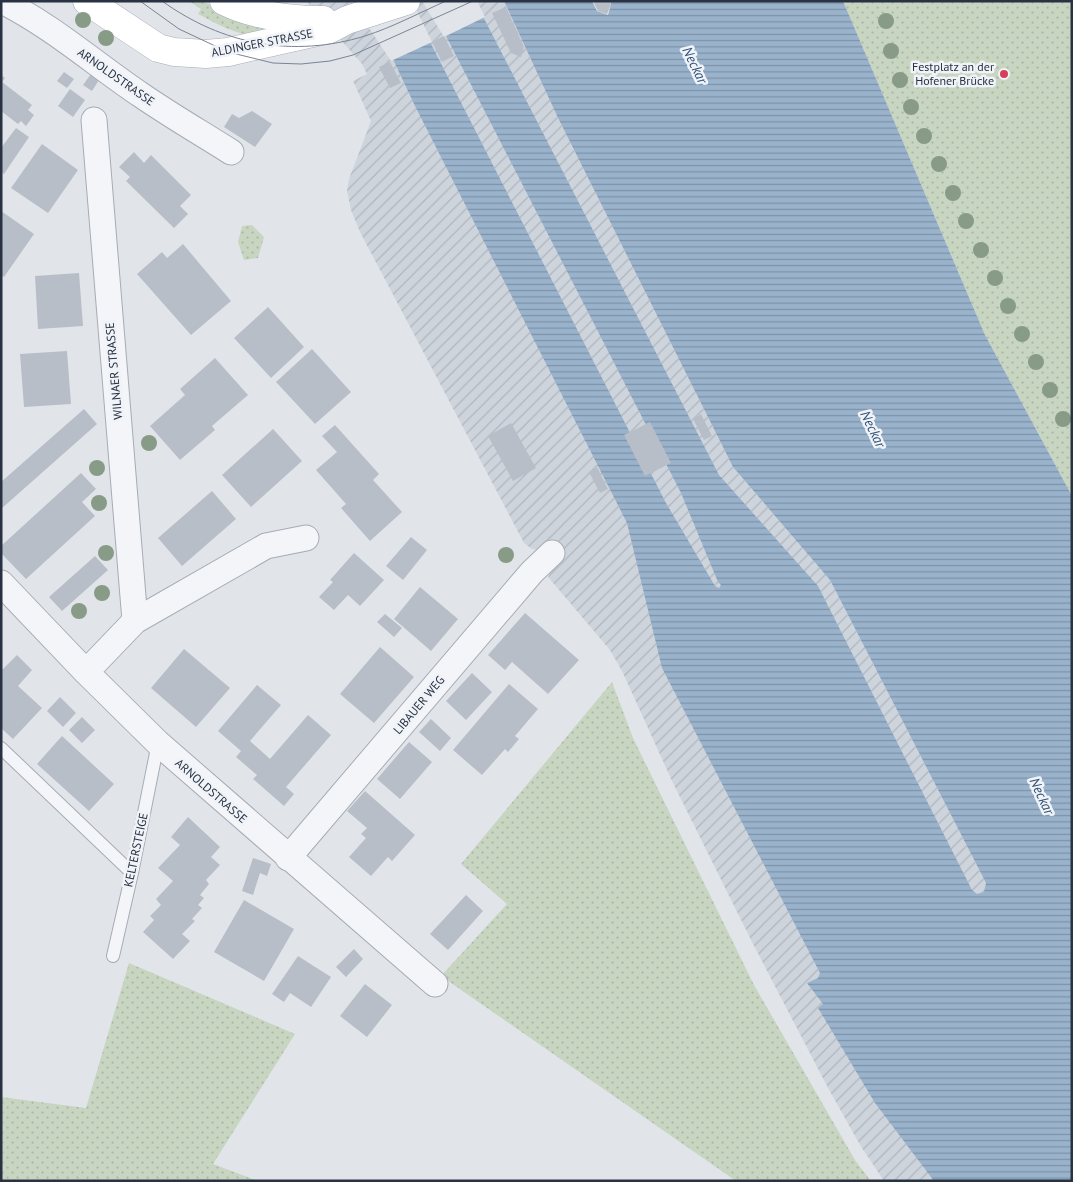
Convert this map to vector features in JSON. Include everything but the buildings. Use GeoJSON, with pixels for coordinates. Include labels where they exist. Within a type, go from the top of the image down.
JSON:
{"type":"FeatureCollection","features":[{"type":"Feature","properties":{"kind":"main road","name":"ALDINGER STRASSE"},"geometry":{"type":"LineString","coordinates":[[87,1],[158,48],[174,52],[206,54],[228,52],[333,23]]}},
{"type":"Feature","properties":{"kind":"main road","name":"ALDINGER STRASSE"},"geometry":{"type":"LineString","coordinates":[[224,1],[235,7],[288,20],[333,23]]}},
{"type":"Feature","properties":{"kind":"main road"},"geometry":{"type":"LineString","coordinates":[[333,23],[406,1]]}},
{"type":"Feature","properties":{"kind":"street","name":"ARNOLDSTRASSE"},"geometry":{"type":"LineString","coordinates":[[2,1],[18,9],[58,36],[142,96],[232,152]]}},
{"type":"Feature","properties":{"kind":"street","name":"WILNAER STRASSE"},"geometry":{"type":"LineString","coordinates":[[94,120],[135,621]]}},
{"type":"Feature","properties":{"kind":"street"},"geometry":{"type":"LineString","coordinates":[[86,672],[135,621],[266,546],[306,538]]}},
{"type":"Feature","properties":{"kind":"street","name":"LIBAUER WEG"},"geometry":{"type":"LineString","coordinates":[[288,858],[532,572],[552,553]]}},
{"type":"Feature","properties":{"kind":"street","name":"ARNOLDSTRASSE"},"geometry":{"type":"LineString","coordinates":[[1,583],[158,744],[435,984]]}},
{"type":"Feature","properties":{"kind":"lane","name":"KELTERSTEIGE"},"geometry":{"type":"LineString","coordinates":[[113,956],[158,744]]}},
{"type":"Feature","properties":{"kind":"lane"},"geometry":{"type":"LineString","coordinates":[[1,748],[132,873]]}},
{"type":"Feature","properties":{"kind":"shaded area"},"geometry":{"type":"Polygon","coordinates":[[[287,1],[504,1],[558,118],[733,467],[830,580],[986,883],[1072,1181],[884,1181],[860,1145],[752,942],[672,781],[623,673],[610,650],[548,577],[559,560],[532,549],[524,543],[360,232],[351,210],[347,191],[349,179],[371,121],[353,81],[367,74],[362,64],[308,3],[287,1]]]}},
{"type":"Feature","properties":{"kind":"green space"},"geometry":{"type":"Polygon","coordinates":[[[189,1],[202,1],[232,14],[284,25],[262,36],[243,34],[198,14],[201,9],[189,1]]]}},
{"type":"Feature","properties":{"kind":"green space"},"geometry":{"type":"Polygon","coordinates":[[[843,1],[1072,1],[1072,496],[985,335],[843,1]]]}},
{"type":"Feature","properties":{"kind":"green space"},"geometry":{"type":"Polygon","coordinates":[[[252,225],[264,237],[258,258],[244,260],[238,242],[242,226],[252,225]]]}},
{"type":"Feature","properties":{"kind":"green space"},"geometry":{"type":"Polygon","coordinates":[[[612,682],[633,738],[754,985],[855,1160],[871,1181],[736,1181],[441,976],[507,904],[461,864],[612,682]]]}},
{"type":"Feature","properties":{"kind":"green space"},"geometry":{"type":"Polygon","coordinates":[[[129,963],[295,1034],[213,1164],[258,1181],[1,1181],[1,1097],[86,1108],[129,963]]]}},
{"type":"Feature","properties":{"kind":"water","name":"Neckar"},"geometry":{"type":"Polygon","coordinates":[[[409,1],[666,503],[715,586],[719,588],[721,585],[718,582],[681,493],[446,36],[425,1],[475,1],[719,475],[818,586],[972,890],[977,894],[984,892],[986,883],[830,580],[733,467],[558,118],[504,1],[592,1],[597,11],[608,15],[610,1],[843,1],[985,335],[1072,496],[1072,1181],[934,1181],[875,1103],[818,1008],[823,1004],[807,983],[818,978],[820,973],[662,668],[627,523],[415,106],[391,55],[409,1]]]}},
{"type":"Feature","properties":{"kind":"pier"},"geometry":{"type":"Polygon","coordinates":[[[351,1],[412,1],[432,42],[391,61],[351,1]]]}},
{"type":"Feature","properties":{"kind":"pier"},"geometry":{"type":"Polygon","coordinates":[[[422,1],[477,1],[485,17],[444,37],[422,1]]]}},
{"type":"Feature","properties":{"kind":"tram line"},"geometry":{"type":"LineString","coordinates":[[140,1],[179,29],[228,52],[273,63],[301,64],[330,61],[353,55],[473,1]]}},
{"type":"Feature","properties":{"kind":"tram line"},"geometry":{"type":"LineString","coordinates":[[162,1],[185,16],[209,28],[259,43],[285,46],[338,43],[365,36],[446,1]]}},
{"type":"Feature","properties":{"kind":"place","name":"Festplatz an der Hofener Brücke"},"geometry":{"type":"Point","coordinates":[1004,74]}}]}
